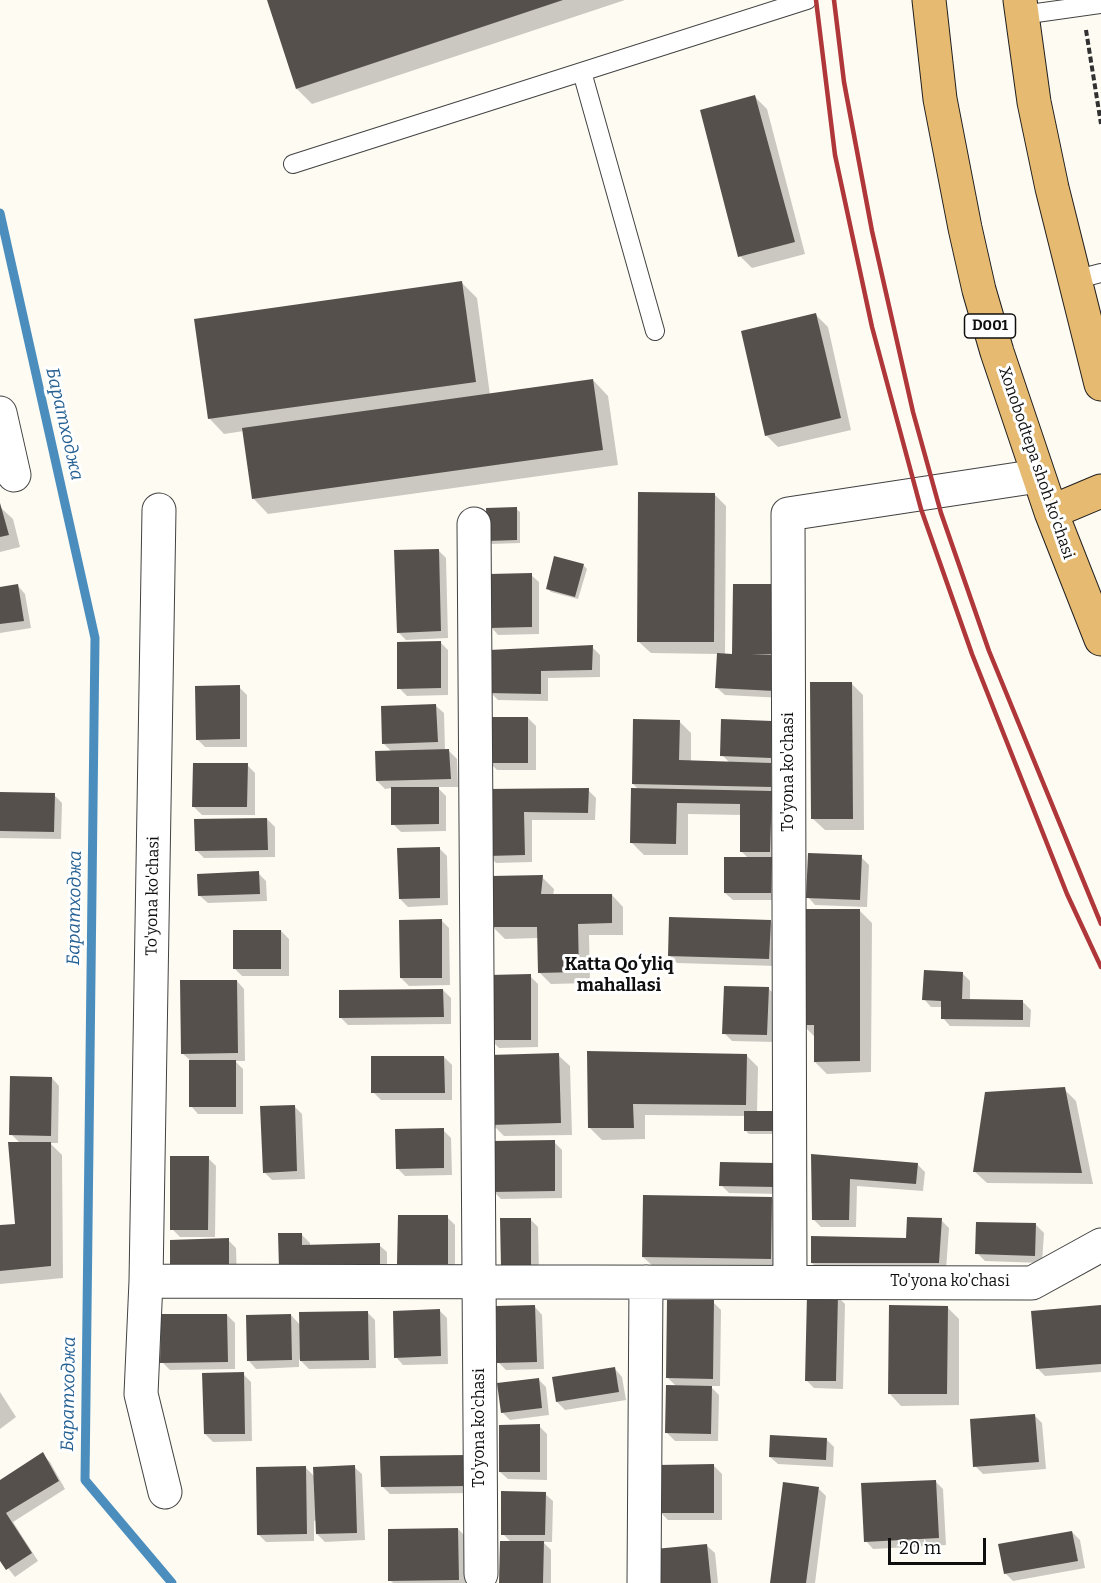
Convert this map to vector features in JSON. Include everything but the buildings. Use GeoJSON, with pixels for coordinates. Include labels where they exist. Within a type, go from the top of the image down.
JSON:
{"type":"FeatureCollection","features":[{"type":"Feature","properties":{"kind":"highway","name":"Xonobodtepa shoh ko'chasi"},"geometry":{"type":"LineString","coordinates":[[929,0],[940,99],[979,290],[1038,476],[1101,639]]}},
{"type":"Feature","properties":{"kind":"highway"},"geometry":{"type":"LineString","coordinates":[[1021,7],[1034,102],[1087,276],[1101,384]]}},
{"type":"Feature","properties":{"kind":"highway"},"geometry":{"type":"LineString","coordinates":[[1051,512],[1101,490]]}},
{"type":"Feature","properties":{"kind":"street"},"geometry":{"type":"LineString","coordinates":[[0,413],[15,475]]}},
{"type":"Feature","properties":{"kind":"street","name":"To'yona ko'chasi"},"geometry":{"type":"LineString","coordinates":[[790,1282],[788,514],[1038,476]]}},
{"type":"Feature","properties":{"kind":"street","name":"To'yona ko'chasi"},"geometry":{"type":"LineString","coordinates":[[159,510],[147,1281],[141,1394],[165,1492]]}},
{"type":"Feature","properties":{"kind":"street","name":"To'yona ko'chasi"},"geometry":{"type":"LineString","coordinates":[[474,524],[481,1574]]}},
{"type":"Feature","properties":{"kind":"street","name":"To'yona ko'chasi"},"geometry":{"type":"LineString","coordinates":[[147,1281],[1032,1283],[1101,1245]]}},
{"type":"Feature","properties":{"kind":"street"},"geometry":{"type":"LineString","coordinates":[[644,1583],[646,1282]]}},
{"type":"Feature","properties":{"kind":"lane"},"geometry":{"type":"LineString","coordinates":[[293,164],[807,0]]}},
{"type":"Feature","properties":{"kind":"lane"},"geometry":{"type":"LineString","coordinates":[[1021,7],[1082,7],[1101,4]]}},
{"type":"Feature","properties":{"kind":"lane"},"geometry":{"type":"LineString","coordinates":[[582,72],[655,331]]}},
{"type":"Feature","properties":{"kind":"path"},"geometry":{"type":"LineString","coordinates":[[1082,7],[1101,124]]}},
{"type":"Feature","properties":{"kind":"waterway","name":"Баратходжа"},"geometry":{"type":"LineString","coordinates":[[0,213],[95,638],[85,1480],[172,1583]]}},
{"type":"Feature","properties":{"kind":"railway"},"geometry":{"type":"LineString","coordinates":[[816,0],[835,155],[872,327],[921,509],[972,654],[1067,894],[1101,967]]}},
{"type":"Feature","properties":{"kind":"railway"},"geometry":{"type":"LineString","coordinates":[[834,0],[844,82],[872,231],[913,412],[941,513],[989,651],[1101,924]]}},
{"type":"Feature","properties":{"kind":"district","name":"Katta Qoʻyliq mahallasi"},"geometry":{"type":"Point","coordinates":[619,975]}}]}
